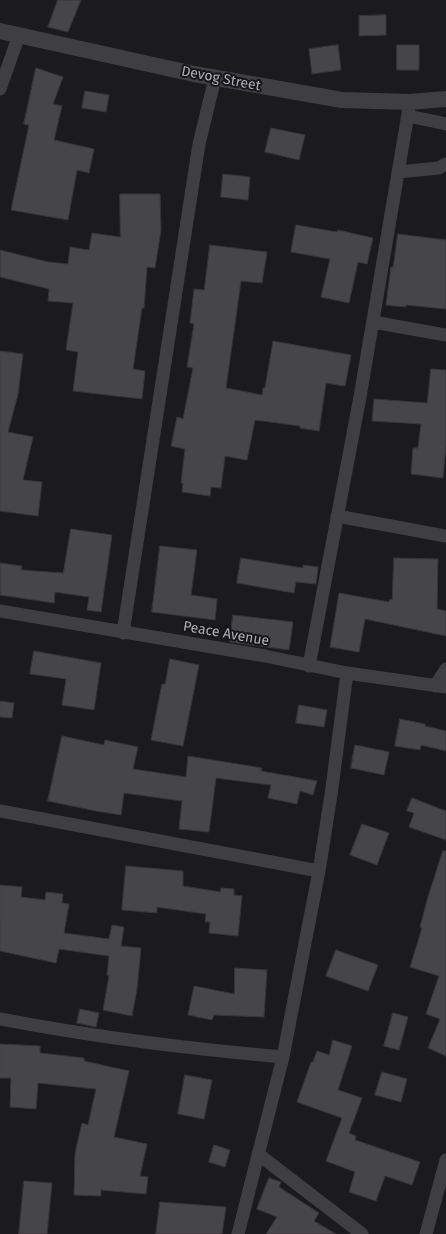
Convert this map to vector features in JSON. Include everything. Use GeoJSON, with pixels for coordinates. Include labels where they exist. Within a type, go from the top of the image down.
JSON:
{"type":"FeatureCollection","features":[{"type":"Feature","properties":{"kind":"street","name":"Devog Street"},"geometry":{"type":"LineString","coordinates":[[0,31],[215,78],[342,100],[409,109],[446,99]]}},
{"type":"Feature","properties":{"kind":"street"},"geometry":{"type":"LineString","coordinates":[[0,89],[19,35]]}},
{"type":"Feature","properties":{"kind":"street"},"geometry":{"type":"LineString","coordinates":[[123,633],[199,144],[215,78]]}},
{"type":"Feature","properties":{"kind":"street"},"geometry":{"type":"LineString","coordinates":[[309,666],[373,322],[409,109],[446,124]]}},
{"type":"Feature","properties":{"kind":"street"},"geometry":{"type":"LineString","coordinates":[[398,172],[439,168],[446,164]]}},
{"type":"Feature","properties":{"kind":"street"},"geometry":{"type":"LineString","coordinates":[[373,322],[446,335]]}},
{"type":"Feature","properties":{"kind":"street"},"geometry":{"type":"LineString","coordinates":[[337,516],[446,536]]}},
{"type":"Feature","properties":{"kind":"street","name":"Peace Avenue"},"geometry":{"type":"LineString","coordinates":[[0,611],[265,656],[347,673],[440,686]]}},
{"type":"Feature","properties":{"kind":"street"},"geometry":{"type":"LineString","coordinates":[[440,686],[446,669]]}},
{"type":"Feature","properties":{"kind":"street"},"geometry":{"type":"LineString","coordinates":[[238,1234],[283,1057],[332,795],[347,673]]}},
{"type":"Feature","properties":{"kind":"street"},"geometry":{"type":"LineString","coordinates":[[0,811],[319,871]]}},
{"type":"Feature","properties":{"kind":"street"},"geometry":{"type":"LineString","coordinates":[[0,1019],[48,1028],[200,1050],[283,1057]]}},
{"type":"Feature","properties":{"kind":"street"},"geometry":{"type":"LineString","coordinates":[[258,1154],[362,1234]]}},
{"type":"Feature","properties":{"kind":"street"},"geometry":{"type":"LineString","coordinates":[[426,1234],[446,1160]]}},
{"type":"Feature","properties":{"kind":"building"},"geometry":{"type":"Polygon","coordinates":[[[58,0],[81,0],[68,32],[48,27],[58,0]]]}},
{"type":"Feature","properties":{"kind":"building"},"geometry":{"type":"Polygon","coordinates":[[[386,15],[386,35],[359,36],[359,16],[386,15]]]}},
{"type":"Feature","properties":{"kind":"building"},"geometry":{"type":"Polygon","coordinates":[[[338,45],[341,70],[312,74],[309,49],[338,45]]]}},
{"type":"Feature","properties":{"kind":"building"},"geometry":{"type":"Polygon","coordinates":[[[397,45],[419,45],[419,70],[397,70],[397,45]]]}},
{"type":"Feature","properties":{"kind":"building"},"geometry":{"type":"Polygon","coordinates":[[[36,68],[63,77],[53,104],[62,106],[54,140],[94,149],[89,173],[77,170],[68,220],[11,210],[29,125],[24,124],[36,68]]]}},
{"type":"Feature","properties":{"kind":"building"},"geometry":{"type":"Polygon","coordinates":[[[85,91],[109,95],[106,112],[82,108],[85,91]]]}},
{"type":"Feature","properties":{"kind":"building"},"geometry":{"type":"Polygon","coordinates":[[[271,128],[305,135],[299,160],[265,152],[271,128]]]}},
{"type":"Feature","properties":{"kind":"building"},"geometry":{"type":"Polygon","coordinates":[[[223,174],[250,177],[248,200],[221,197],[223,174]]]}},
{"type":"Feature","properties":{"kind":"building"},"geometry":{"type":"Polygon","coordinates":[[[120,194],[160,194],[161,230],[155,268],[147,267],[144,308],[142,308],[133,369],[145,371],[142,399],[73,391],[78,352],[66,350],[73,303],[48,301],[49,289],[0,277],[0,250],[48,262],[68,264],[70,247],[89,250],[92,233],[120,237],[120,194]]]}},
{"type":"Feature","properties":{"kind":"building"},"geometry":{"type":"Polygon","coordinates":[[[296,225],[337,232],[338,230],[373,238],[367,264],[358,262],[349,303],[321,297],[330,259],[291,252],[296,225]]]}},
{"type":"Feature","properties":{"kind":"building"},"geometry":{"type":"Polygon","coordinates":[[[398,234],[446,240],[446,309],[406,305],[406,307],[386,305],[391,267],[393,267],[398,234]]]}},
{"type":"Feature","properties":{"kind":"building"},"geometry":{"type":"Polygon","coordinates":[[[210,245],[267,252],[262,283],[241,281],[226,388],[262,395],[263,388],[265,388],[273,341],[351,355],[345,386],[326,383],[319,431],[300,428],[300,426],[255,420],[247,460],[225,456],[221,488],[211,487],[210,496],[182,492],[183,483],[181,483],[185,449],[171,446],[177,417],[183,419],[193,368],[187,367],[194,324],[190,323],[194,289],[204,290],[210,245]]]}},
{"type":"Feature","properties":{"kind":"building"},"geometry":{"type":"Polygon","coordinates":[[[0,351],[23,354],[18,394],[8,432],[33,437],[23,480],[42,482],[38,516],[0,511],[0,351]]]}},
{"type":"Feature","properties":{"kind":"building"},"geometry":{"type":"Polygon","coordinates":[[[431,369],[446,370],[446,446],[443,478],[411,474],[413,448],[418,448],[421,424],[372,421],[374,399],[427,403],[431,369]]]}},
{"type":"Feature","properties":{"kind":"building"},"geometry":{"type":"Polygon","coordinates":[[[71,529],[112,535],[101,612],[87,610],[89,597],[55,592],[54,603],[0,595],[0,563],[22,566],[21,570],[63,573],[71,529]]]}},
{"type":"Feature","properties":{"kind":"building"},"geometry":{"type":"Polygon","coordinates":[[[160,546],[197,550],[191,595],[217,599],[215,620],[152,612],[160,546]]]}},
{"type":"Feature","properties":{"kind":"building"},"geometry":{"type":"Polygon","coordinates":[[[241,558],[303,568],[303,565],[318,567],[316,584],[296,582],[294,593],[237,583],[241,558]]]}},
{"type":"Feature","properties":{"kind":"building"},"geometry":{"type":"Polygon","coordinates":[[[394,558],[438,559],[437,609],[446,611],[446,636],[365,619],[359,652],[330,647],[339,593],[389,602],[390,599],[392,600],[394,558]]]}},
{"type":"Feature","properties":{"kind":"building"},"geometry":{"type":"Polygon","coordinates":[[[233,615],[293,622],[289,650],[230,642],[233,615]]]}},
{"type":"Feature","properties":{"kind":"building"},"geometry":{"type":"Polygon","coordinates":[[[34,651],[101,663],[94,710],[62,705],[66,679],[30,674],[34,651]]]}},
{"type":"Feature","properties":{"kind":"building"},"geometry":{"type":"Polygon","coordinates":[[[170,659],[199,665],[183,746],[151,740],[162,684],[165,684],[170,659]]]}},
{"type":"Feature","properties":{"kind":"building"},"geometry":{"type":"Polygon","coordinates":[[[0,701],[14,703],[12,718],[0,717],[0,701]]]}},
{"type":"Feature","properties":{"kind":"building"},"geometry":{"type":"Polygon","coordinates":[[[299,705],[327,710],[324,727],[296,723],[299,705]]]}},
{"type":"Feature","properties":{"kind":"building"},"geometry":{"type":"Polygon","coordinates":[[[400,719],[425,724],[425,726],[446,731],[446,751],[421,745],[420,750],[395,746],[400,719]]]}},
{"type":"Feature","properties":{"kind":"building"},"geometry":{"type":"Polygon","coordinates":[[[62,736],[104,745],[105,740],[138,747],[133,769],[186,777],[188,756],[262,768],[261,771],[317,781],[313,795],[300,791],[297,804],[268,798],[271,785],[216,778],[209,832],[179,829],[182,801],[124,793],[121,815],[48,801],[62,736]]]}},
{"type":"Feature","properties":{"kind":"building"},"geometry":{"type":"Polygon","coordinates":[[[355,745],[389,752],[384,775],[351,768],[355,745]]]}},
{"type":"Feature","properties":{"kind":"building"},"geometry":{"type":"Polygon","coordinates":[[[412,798],[446,811],[446,840],[409,827],[414,813],[407,811],[412,798]]]}},
{"type":"Feature","properties":{"kind":"building"},"geometry":{"type":"Polygon","coordinates":[[[362,824],[389,833],[377,865],[350,855],[362,824]]]}},
{"type":"Feature","properties":{"kind":"building"},"geometry":{"type":"Polygon","coordinates":[[[443,851],[446,851],[446,1056],[428,1048],[440,1019],[426,1014],[439,976],[410,967],[422,928],[420,927],[428,897],[443,851]]]}},
{"type":"Feature","properties":{"kind":"building"},"geometry":{"type":"Polygon","coordinates":[[[126,866],[183,871],[183,886],[220,892],[221,888],[234,889],[234,895],[242,896],[238,936],[209,933],[210,922],[205,922],[206,914],[157,907],[157,913],[122,910],[126,866]]]}},
{"type":"Feature","properties":{"kind":"building"},"geometry":{"type":"Polygon","coordinates":[[[0,885],[22,887],[21,897],[45,900],[46,892],[63,894],[62,903],[69,904],[64,933],[109,939],[112,925],[124,927],[121,946],[141,948],[137,989],[132,1016],[103,1010],[109,976],[107,975],[109,956],[59,949],[56,963],[0,951],[0,885]]]}},
{"type":"Feature","properties":{"kind":"building"},"geometry":{"type":"Polygon","coordinates":[[[336,950],[378,965],[368,991],[326,976],[336,950]]]}},
{"type":"Feature","properties":{"kind":"building"},"geometry":{"type":"Polygon","coordinates":[[[235,968],[267,970],[264,1017],[214,1015],[212,1020],[188,1015],[194,986],[234,994],[235,968]]]}},
{"type":"Feature","properties":{"kind":"building"},"geometry":{"type":"Polygon","coordinates":[[[80,1009],[99,1013],[96,1027],[77,1023],[80,1009]]]}},
{"type":"Feature","properties":{"kind":"building"},"geometry":{"type":"Polygon","coordinates":[[[393,1013],[408,1017],[399,1050],[384,1046],[393,1013]]]}},
{"type":"Feature","properties":{"kind":"building"},"geometry":{"type":"Polygon","coordinates":[[[333,1040],[352,1046],[338,1090],[362,1098],[349,1133],[356,1136],[355,1140],[420,1162],[412,1185],[385,1176],[376,1201],[349,1192],[355,1172],[326,1161],[342,1118],[297,1102],[311,1062],[313,1062],[317,1051],[329,1055],[333,1040]]]}},
{"type":"Feature","properties":{"kind":"building"},"geometry":{"type":"Polygon","coordinates":[[[0,1044],[40,1046],[40,1053],[84,1058],[84,1061],[129,1071],[114,1137],[147,1144],[140,1176],[148,1177],[146,1194],[101,1190],[101,1196],[74,1195],[75,1153],[82,1123],[88,1125],[96,1089],[38,1083],[36,1109],[10,1107],[11,1078],[0,1078],[0,1044]]]}},
{"type":"Feature","properties":{"kind":"building"},"geometry":{"type":"Polygon","coordinates":[[[382,1072],[407,1079],[401,1102],[375,1095],[382,1072]]]}},
{"type":"Feature","properties":{"kind":"building"},"geometry":{"type":"Polygon","coordinates":[[[185,1075],[212,1080],[204,1119],[178,1114],[185,1075]]]}},
{"type":"Feature","properties":{"kind":"building"},"geometry":{"type":"Polygon","coordinates":[[[214,1145],[230,1150],[225,1167],[209,1162],[214,1145]]]}},
{"type":"Feature","properties":{"kind":"building"},"geometry":{"type":"Polygon","coordinates":[[[269,1178],[281,1182],[279,1187],[319,1213],[314,1221],[336,1234],[266,1234],[277,1217],[257,1209],[269,1178]]]}},
{"type":"Feature","properties":{"kind":"building"},"geometry":{"type":"Polygon","coordinates":[[[24,1181],[52,1183],[47,1234],[19,1234],[24,1181]]]}},
{"type":"Feature","properties":{"kind":"building"},"geometry":{"type":"Polygon","coordinates":[[[160,1202],[226,1207],[222,1234],[156,1234],[160,1202]]]}}]}
